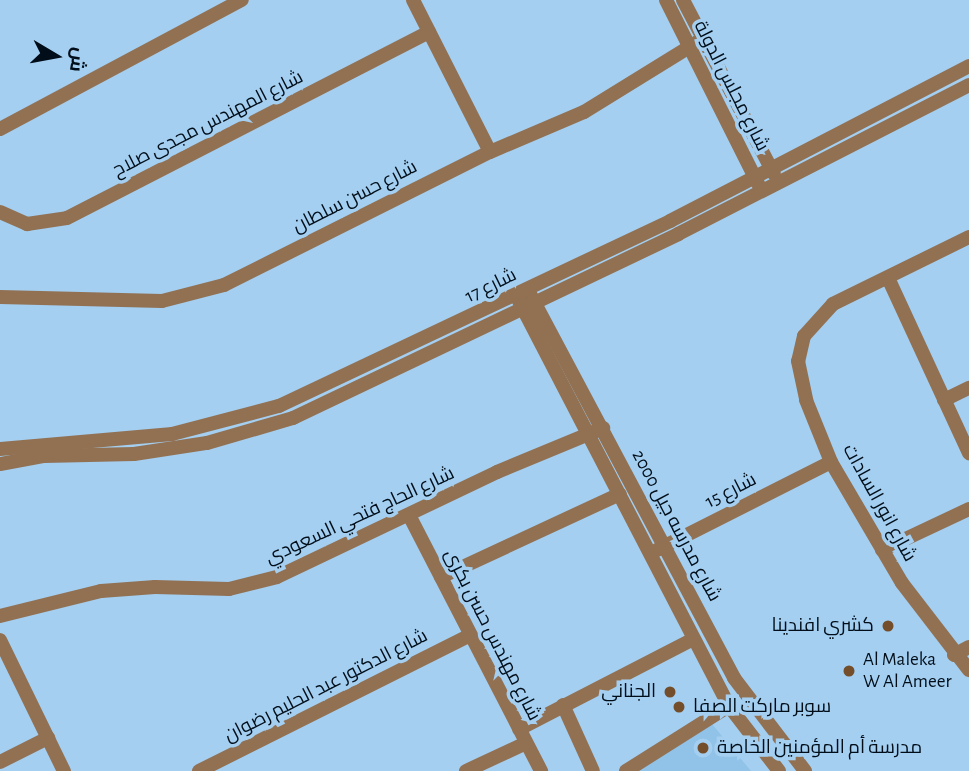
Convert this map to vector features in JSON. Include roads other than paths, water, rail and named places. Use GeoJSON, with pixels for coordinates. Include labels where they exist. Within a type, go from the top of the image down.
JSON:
{"type":"FeatureCollection","features":[{"type":"Feature","properties":{"kind":"street"},"geometry":{"type":"LineString","coordinates":[[0,129],[242,0]]}},
{"type":"Feature","properties":{"kind":"street"},"geometry":{"type":"LineString","coordinates":[[413,0],[490,152]]}},
{"type":"Feature","properties":{"kind":"street","name":"شارع مجلس الدولة"},"geometry":{"type":"LineString","coordinates":[[666,0],[761,190]]}},
{"type":"Feature","properties":{"kind":"street","name":"شارع مجلس الدولة"},"geometry":{"type":"LineString","coordinates":[[684,0],[778,181]]}},
{"type":"Feature","properties":{"kind":"street","name":"شارع المهندس مجدى صلاح"},"geometry":{"type":"LineString","coordinates":[[0,212],[27,224],[67,218],[429,32]]}},
{"type":"Feature","properties":{"kind":"street","name":"شارع حسن سلطان"},"geometry":{"type":"LineString","coordinates":[[0,297],[130,302],[194,295],[224,285],[490,152],[584,112],[702,39]]}},
{"type":"Feature","properties":{"kind":"street","name":"شارع 17"},"geometry":{"type":"LineString","coordinates":[[0,464],[44,456],[134,454],[257,430],[338,400],[771,167],[969,66]]}},
{"type":"Feature","properties":{"kind":"street","name":"شارع 17"},"geometry":{"type":"LineString","coordinates":[[0,449],[172,434],[226,422],[331,385],[761,190],[969,85]]}},
{"type":"Feature","properties":{"kind":"street"},"geometry":{"type":"LineString","coordinates":[[969,237],[888,279],[969,453]]}},
{"type":"Feature","properties":{"kind":"street","name":"شارع انور السادات"},"geometry":{"type":"LineString","coordinates":[[888,279],[833,304],[804,336],[798,361],[800,381],[831,461],[883,550],[954,655],[969,670]]}},
{"type":"Feature","properties":{"kind":"street","name":"شارع مدرسه جيل 2000"},"geometry":{"type":"LineString","coordinates":[[525,299],[597,431],[665,546],[734,678],[805,771]]}},
{"type":"Feature","properties":{"kind":"street"},"geometry":{"type":"LineString","coordinates":[[944,400],[969,388]]}},
{"type":"Feature","properties":{"kind":"street","name":"شارع مدرسه جيل 2000"},"geometry":{"type":"LineString","coordinates":[[597,431],[620,494],[693,639],[729,706],[779,771]]}},
{"type":"Feature","properties":{"kind":"street","name":"شارع الحاج فتحي السعودي"},"geometry":{"type":"LineString","coordinates":[[0,616],[101,591],[253,585],[410,517],[497,472],[597,431]]}},
{"type":"Feature","properties":{"kind":"street","name":"شارع 15"},"geometry":{"type":"LineString","coordinates":[[649,554],[831,461]]}},
{"type":"Feature","properties":{"kind":"street"},"geometry":{"type":"LineString","coordinates":[[440,577],[620,494]]}},
{"type":"Feature","properties":{"kind":"street"},"geometry":{"type":"LineString","coordinates":[[883,550],[969,509]]}},
{"type":"Feature","properties":{"kind":"street","name":"شارع مهندس حسن بكرى"},"geometry":{"type":"LineString","coordinates":[[410,517],[541,771]]}},
{"type":"Feature","properties":{"kind":"street","name":"شارع الدكتور عبد الحليم رضوان"},"geometry":{"type":"LineString","coordinates":[[199,771],[470,635]]}},
{"type":"Feature","properties":{"kind":"street"},"geometry":{"type":"LineString","coordinates":[[519,729],[693,639]]}},
{"type":"Feature","properties":{"kind":"street"},"geometry":{"type":"LineString","coordinates":[[0,640],[64,771]]}},
{"type":"Feature","properties":{"kind":"street"},"geometry":{"type":"LineString","coordinates":[[954,655],[969,647]]}},
{"type":"Feature","properties":{"kind":"street"},"geometry":{"type":"LineString","coordinates":[[563,705],[593,771]]}},
{"type":"Feature","properties":{"kind":"street"},"geometry":{"type":"LineString","coordinates":[[626,771],[729,706]]}},
{"type":"Feature","properties":{"kind":"street"},"geometry":{"type":"LineString","coordinates":[[0,762],[48,738]]}},
{"type":"Feature","properties":{"kind":"street"},"geometry":{"type":"LineString","coordinates":[[466,771],[526,743]]}},
{"type":"Feature","properties":{"kind":"place","name":"كشري افندينا"},"geometry":{"type":"Point","coordinates":[888,626]}},
{"type":"Feature","properties":{"kind":"place","name":"Al Maleka W Al Ameer"},"geometry":{"type":"Point","coordinates":[849,671]}},
{"type":"Feature","properties":{"kind":"place","name":"الجناني"},"geometry":{"type":"Point","coordinates":[670,692]}},
{"type":"Feature","properties":{"kind":"place","name":"سوبر ماركت الصفا"},"geometry":{"type":"Point","coordinates":[679,707]}},
{"type":"Feature","properties":{"kind":"place","name":"مدرسة أم المؤمنين الخاصة"},"geometry":{"type":"Point","coordinates":[703,748]}}]}
